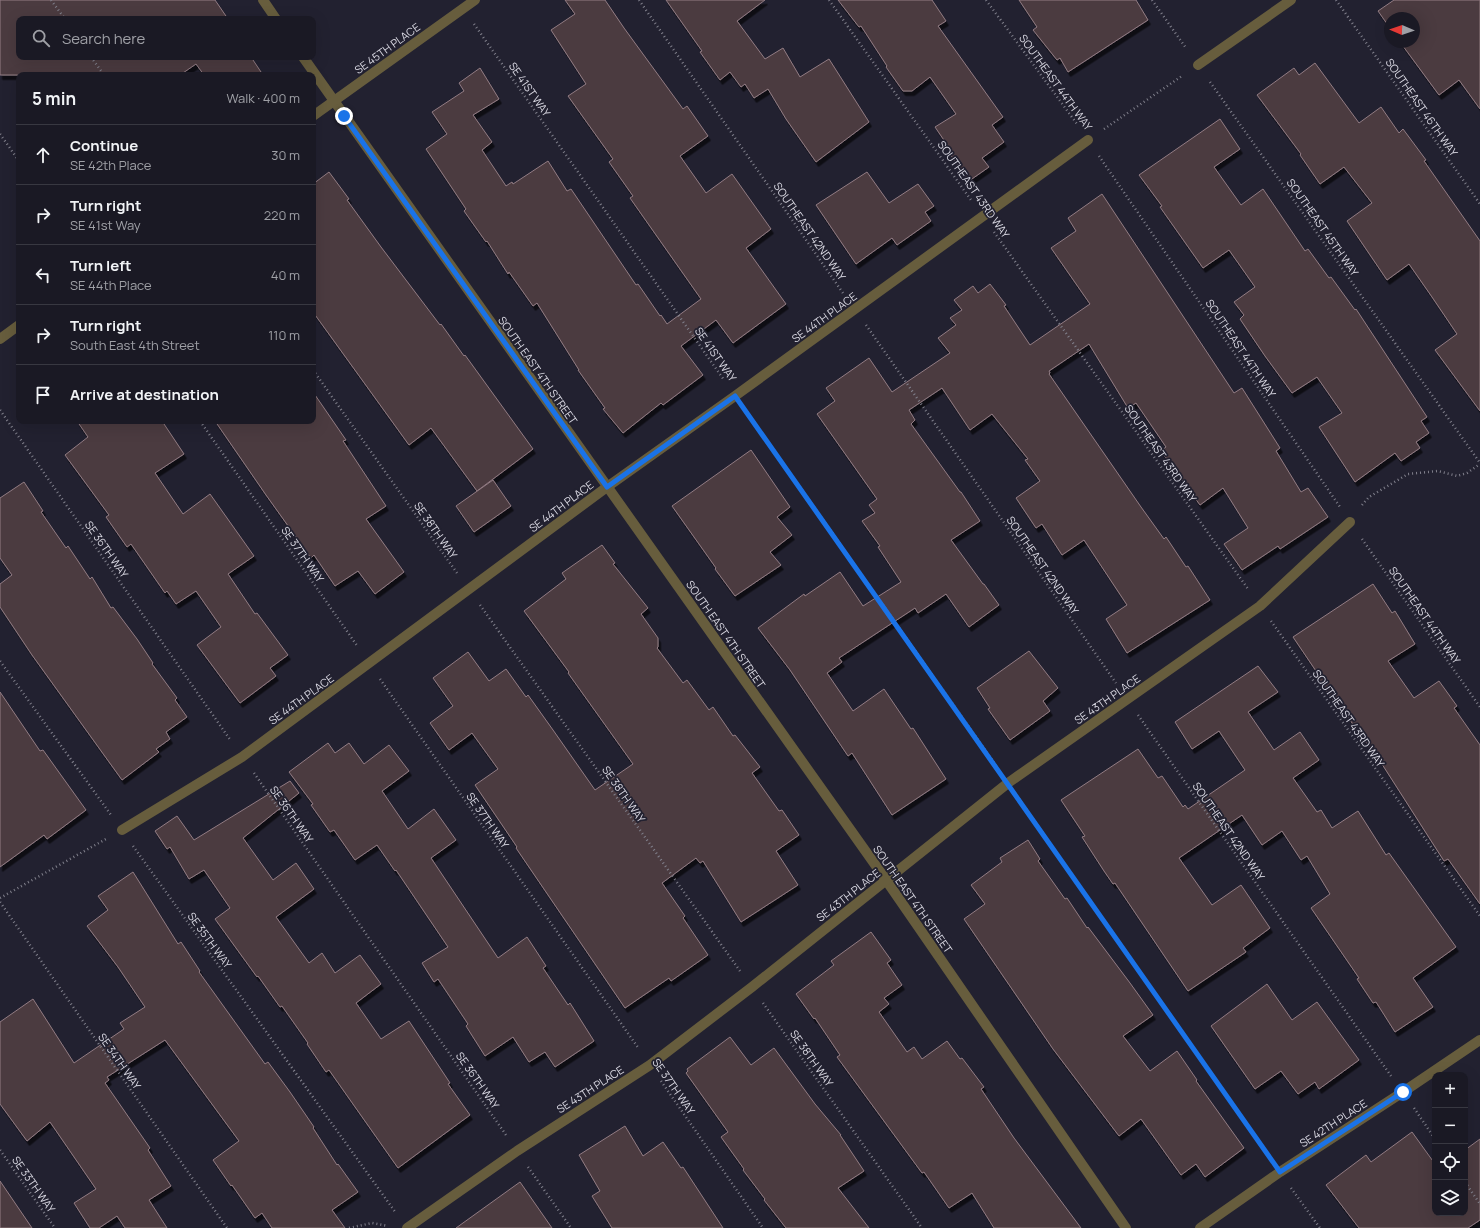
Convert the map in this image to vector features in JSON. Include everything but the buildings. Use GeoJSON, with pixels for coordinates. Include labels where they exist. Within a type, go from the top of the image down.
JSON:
{"type":"FeatureCollection","features":[{"type":"Feature","properties":{"kind":"street"},"geometry":{"type":"LineString","coordinates":[[263,0],[274,16]]}},
{"type":"Feature","properties":{"kind":"street","name":"SE 45TH PLACE"},"geometry":{"type":"LineString","coordinates":[[316,114],[475,0]]}},
{"type":"Feature","properties":{"kind":"street"},"geometry":{"type":"LineString","coordinates":[[1198,65],[1291,0]]}},
{"type":"Feature","properties":{"kind":"street","name":"SOUTH EAST 4TH STREET"},"geometry":{"type":"LineString","coordinates":[[304,60],[312,72]]}},
{"type":"Feature","properties":{"kind":"street","name":"SOUTH EAST 4TH STREET"},"geometry":{"type":"LineString","coordinates":[[316,77],[886,880],[1126,1228]]}},
{"type":"Feature","properties":{"kind":"street","name":"SE 44TH PLACE"},"geometry":{"type":"LineString","coordinates":[[122,830],[242,757],[607,487],[1088,140]]}},
{"type":"Feature","properties":{"kind":"street"},"geometry":{"type":"LineString","coordinates":[[0,339],[16,327]]}},
{"type":"Feature","properties":{"kind":"street","name":"SE 43TH PLACE"},"geometry":{"type":"LineString","coordinates":[[407,1228],[517,1151],[650,1065],[752,987],[1008,783],[1260,606],[1350,522]]}},
{"type":"Feature","properties":{"kind":"street","name":"SE 42TH PLACE"},"geometry":{"type":"LineString","coordinates":[[1200,1228],[1280,1172],[1480,1040]]}},
{"type":"Feature","properties":{"kind":"path"},"geometry":{"type":"LineString","coordinates":[[51,0],[62,16]]}},
{"type":"Feature","properties":{"kind":"path","name":"SOUTHEAST 42ND WAY"},"geometry":{"type":"LineString","coordinates":[[639,0],[1432,1135]]}},
{"type":"Feature","properties":{"kind":"path","name":"SOUTHEAST 43RD WAY"},"geometry":{"type":"LineString","coordinates":[[829,0],[1480,916]]}},
{"type":"Feature","properties":{"kind":"path","name":"SOUTHEAST 44TH WAY"},"geometry":{"type":"LineString","coordinates":[[986,0],[1088,140],[1350,522],[1480,707]]}},
{"type":"Feature","properties":{"kind":"path","name":"SOUTHEAST 45TH WAY"},"geometry":{"type":"LineString","coordinates":[[1152,0],[1480,464]]}},
{"type":"Feature","properties":{"kind":"path","name":"SOUTHEAST 46TH WAY"},"geometry":{"type":"LineString","coordinates":[[1336,0],[1480,204]]}},
{"type":"Feature","properties":{"kind":"path","name":"SE 41ST WAY"},"geometry":{"type":"LineString","coordinates":[[464,8],[1320,1228]]}},
{"type":"Feature","properties":{"kind":"path"},"geometry":{"type":"LineString","coordinates":[[94,60],[102,72]]}},
{"type":"Feature","properties":{"kind":"path"},"geometry":{"type":"LineString","coordinates":[[1088,140],[1198,65]]}},
{"type":"Feature","properties":{"kind":"path"},"geometry":{"type":"LineString","coordinates":[[0,134],[16,157]]}},
{"type":"Feature","properties":{"kind":"path","name":"SE 38TH WAY"},"geometry":{"type":"LineString","coordinates":[[316,374],[922,1228]]}},
{"type":"Feature","properties":{"kind":"path","name":"SE 36TH WAY"},"geometry":{"type":"LineString","coordinates":[[0,410],[571,1228]]}},
{"type":"Feature","properties":{"kind":"path","name":"SE 37TH WAY"},"geometry":{"type":"LineString","coordinates":[[202,424],[764,1228]]}},
{"type":"Feature","properties":{"kind":"path"},"geometry":{"type":"LineString","coordinates":[[1350,522],[1354,514],[1369,497],[1408,474],[1438,471],[1457,476],[1467,473],[1480,464]]}},
{"type":"Feature","properties":{"kind":"path","name":"SE 35TH WAY"},"geometry":{"type":"LineString","coordinates":[[0,661],[407,1228]]}},
{"type":"Feature","properties":{"kind":"path"},"geometry":{"type":"LineString","coordinates":[[0,898],[122,830]]}},
{"type":"Feature","properties":{"kind":"path","name":"SE 34TH WAY"},"geometry":{"type":"LineString","coordinates":[[0,902],[226,1228]]}},
{"type":"Feature","properties":{"kind":"path","name":"SE 33TH WAY"},"geometry":{"type":"LineString","coordinates":[[0,1150],[54,1228]]}},
{"type":"Feature","properties":{"kind":"path"},"geometry":{"type":"LineString","coordinates":[[1468,1186],[1480,1204]]}},
{"type":"Feature","properties":{"kind":"path"},"geometry":{"type":"LineString","coordinates":[[349,1228],[372,1223],[407,1228]]}},
{"type":"Feature","properties":{"kind":"route"},"geometry":{"type":"LineString","coordinates":[[344,116],[607,487],[735,396],[1280,1172],[1403,1092]]}}]}
